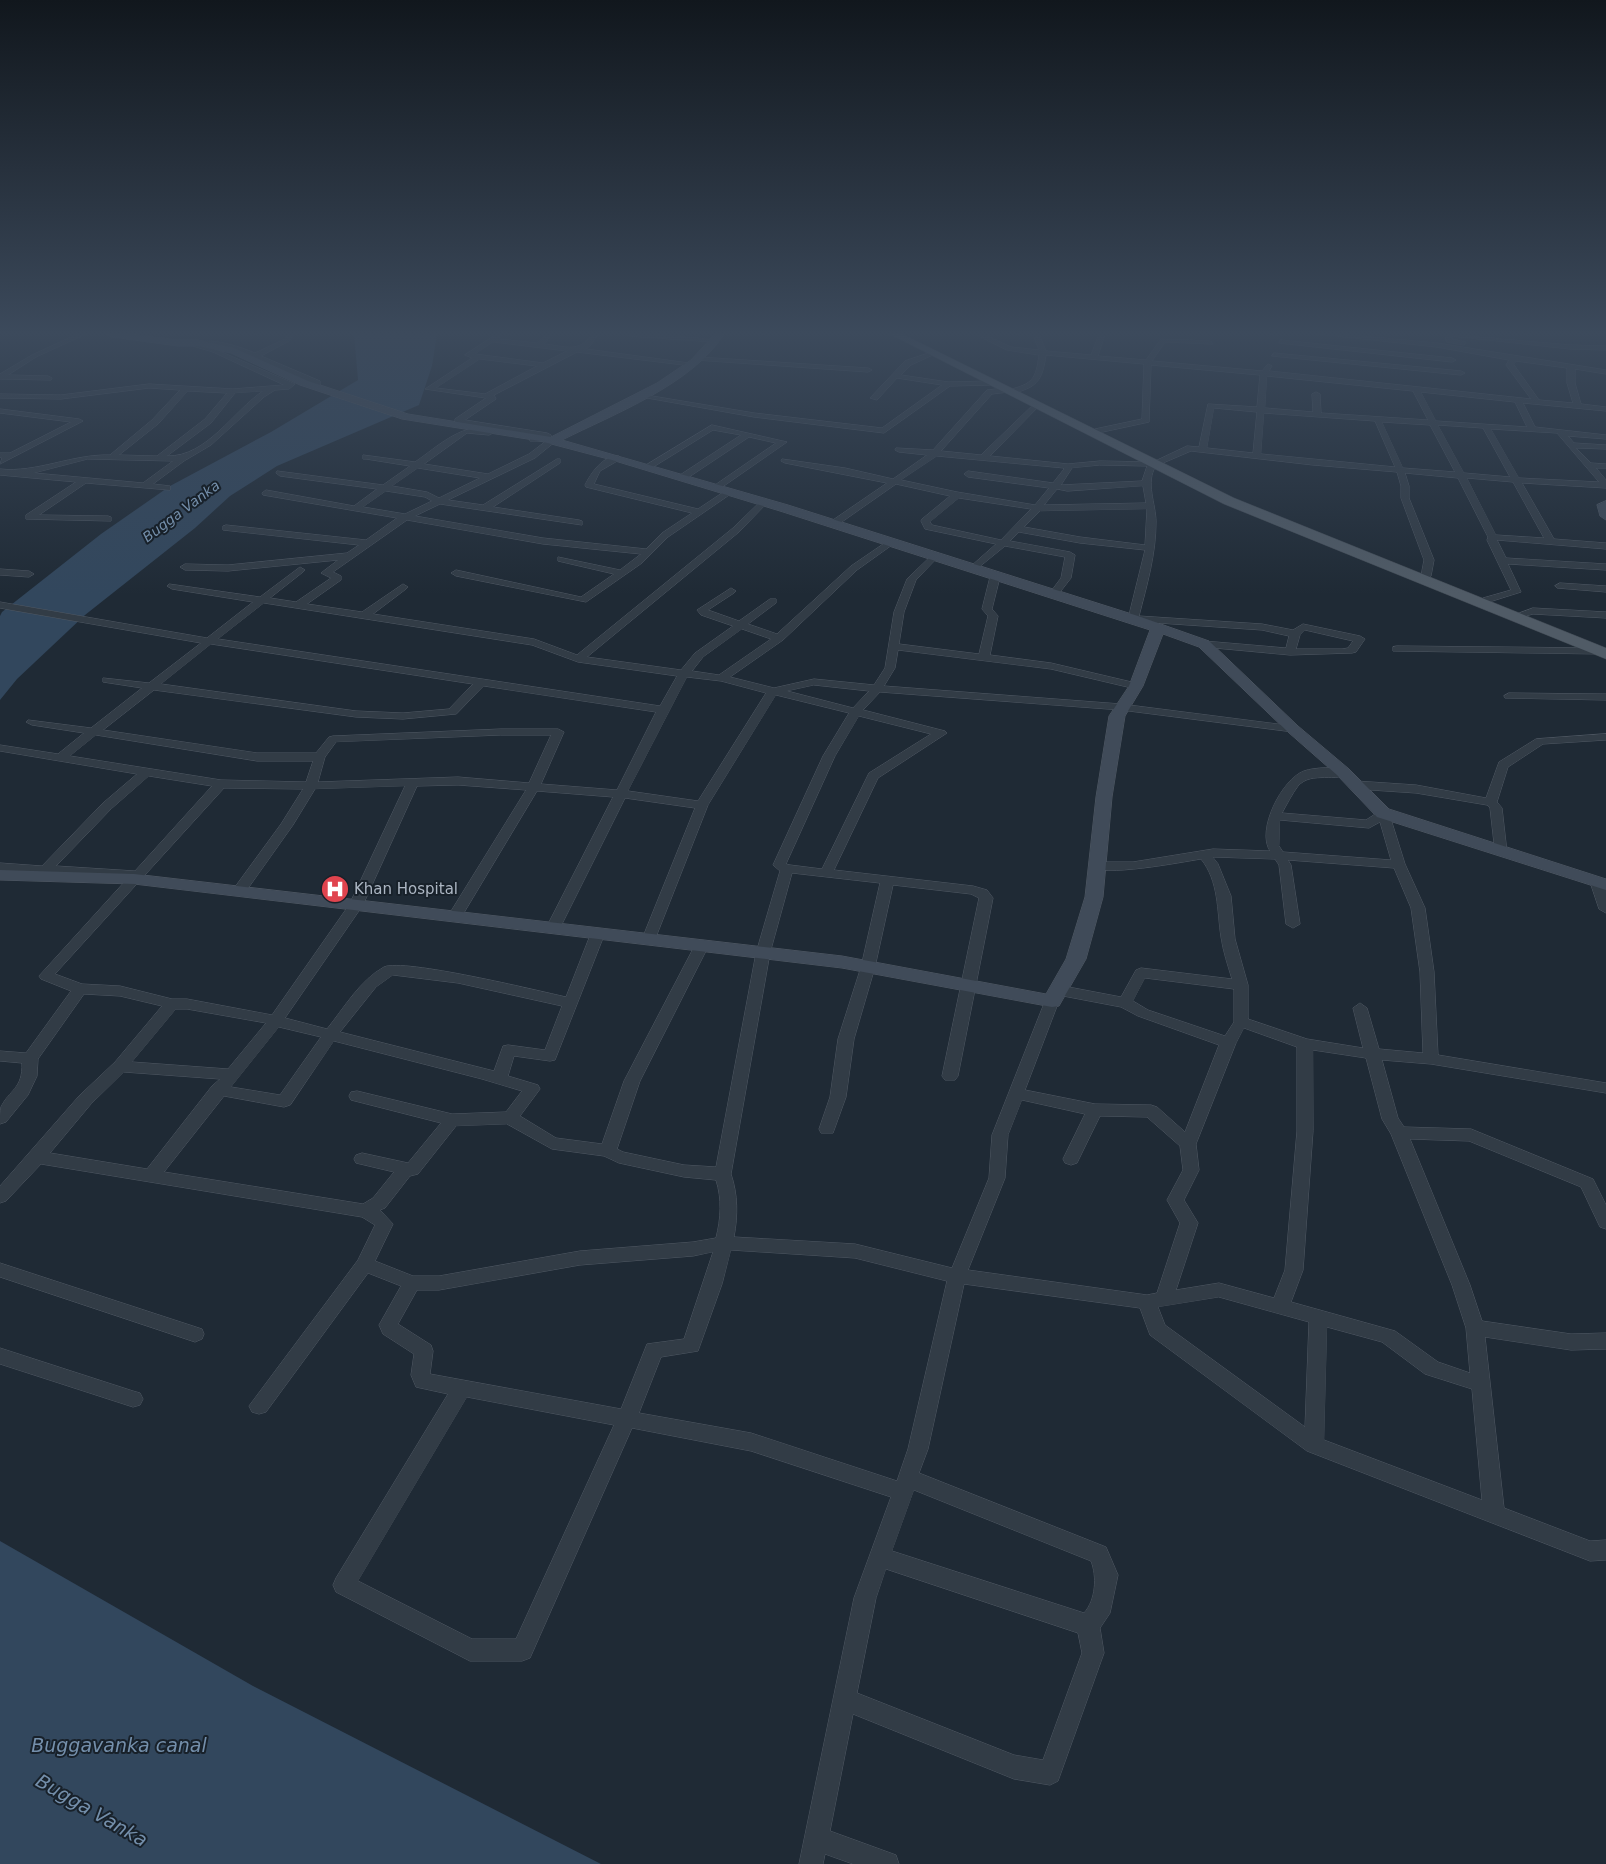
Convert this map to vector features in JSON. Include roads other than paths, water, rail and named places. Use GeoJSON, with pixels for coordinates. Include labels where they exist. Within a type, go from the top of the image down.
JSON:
{"type":"FeatureCollection","features":[{"type":"Feature","properties":{"kind":"main road"},"geometry":{"type":"LineString","coordinates":[[549,440],[588,421]]}},
{"type":"Feature","properties":{"kind":"main road"},"geometry":{"type":"LineString","coordinates":[[1069,421],[1272,519],[1604,651]]}},
{"type":"Feature","properties":{"kind":"main road"},"geometry":{"type":"LineString","coordinates":[[1076,421],[1158,463],[1239,499],[1522,614],[1604,651]]}},
{"type":"Feature","properties":{"kind":"street"},"geometry":{"type":"LineString","coordinates":[[0,462],[77,421]]}},
{"type":"Feature","properties":{"kind":"street"},"geometry":{"type":"LineString","coordinates":[[113,456],[156,421]]}},
{"type":"Feature","properties":{"kind":"street"},"geometry":{"type":"LineString","coordinates":[[160,458],[208,421]]}},
{"type":"Feature","properties":{"kind":"street"},"geometry":{"type":"LineString","coordinates":[[144,486],[213,438],[231,421]]}},
{"type":"Feature","properties":{"kind":"street"},"geometry":{"type":"LineString","coordinates":[[421,421],[549,440],[683,477],[972,570],[1133,618],[1204,644],[1290,652],[1342,652],[1352,650],[1360,639],[1303,627],[1295,634],[1290,652]]}},
{"type":"Feature","properties":{"kind":"street"},"geometry":{"type":"LineString","coordinates":[[458,421],[543,434],[547,435],[549,440]]}},
{"type":"Feature","properties":{"kind":"street"},"geometry":{"type":"LineString","coordinates":[[803,421],[884,431],[898,421]]}},
{"type":"Feature","properties":{"kind":"street"},"geometry":{"type":"LineString","coordinates":[[832,524],[897,481],[934,453],[963,421]]}},
{"type":"Feature","properties":{"kind":"street"},"geometry":{"type":"LineString","coordinates":[[983,458],[1019,421]]}},
{"type":"Feature","properties":{"kind":"street"},"geometry":{"type":"LineString","coordinates":[[1098,431],[1142,421]]}},
{"type":"Feature","properties":{"kind":"street"},"geometry":{"type":"LineString","coordinates":[[1203,449],[1208,421]]}},
{"type":"Feature","properties":{"kind":"street"},"geometry":{"type":"LineString","coordinates":[[1257,456],[1260,421]]}},
{"type":"Feature","properties":{"kind":"street"},"geometry":{"type":"LineString","coordinates":[[1378,421],[1400,470],[1405,486],[1405,498],[1429,560],[1426,576]]}},
{"type":"Feature","properties":{"kind":"street"},"geometry":{"type":"LineString","coordinates":[[1432,421],[1531,427],[1564,433],[1606,437]]}},
{"type":"Feature","properties":{"kind":"street"},"geometry":{"type":"LineString","coordinates":[[1432,421],[1493,537],[1492,540],[1516,590],[1516,592],[1486,600]]}},
{"type":"Feature","properties":{"kind":"street"},"geometry":{"type":"LineString","coordinates":[[1528,421],[1531,427]]}},
{"type":"Feature","properties":{"kind":"street"},"geometry":{"type":"LineString","coordinates":[[1485,425],[1518,480],[1551,542]]}},
{"type":"Feature","properties":{"kind":"street"},"geometry":{"type":"LineString","coordinates":[[456,573],[583,600],[650,552],[666,535],[700,512],[724,489],[783,442],[710,428],[647,467]]}},
{"type":"Feature","properties":{"kind":"street"},"geometry":{"type":"LineString","coordinates":[[355,509],[466,430],[549,440]]}},
{"type":"Feature","properties":{"kind":"street"},"geometry":{"type":"LineString","coordinates":[[1564,433],[1572,447],[1606,485]]}},
{"type":"Feature","properties":{"kind":"street"},"geometry":{"type":"LineString","coordinates":[[683,477],[748,434]]}},
{"type":"Feature","properties":{"kind":"street"},"geometry":{"type":"LineString","coordinates":[[299,605],[338,578],[326,573],[404,518],[532,456],[549,440]]}},
{"type":"Feature","properties":{"kind":"street"},"geometry":{"type":"LineString","coordinates":[[1572,445],[1606,447]]}},
{"type":"Feature","properties":{"kind":"street"},"geometry":{"type":"LineString","coordinates":[[1133,618],[1151,548],[1151,506],[1145,483],[1146,473],[1158,463],[1181,451],[1203,449],[1400,470],[1606,485]]}},
{"type":"Feature","properties":{"kind":"street"},"geometry":{"type":"LineString","coordinates":[[898,450],[1068,466],[1100,463],[1158,463]]}},
{"type":"Feature","properties":{"kind":"street"},"geometry":{"type":"LineString","coordinates":[[0,455],[11,456]]}},
{"type":"Feature","properties":{"kind":"street"},"geometry":{"type":"LineString","coordinates":[[1580,455],[1606,457]]}},
{"type":"Feature","properties":{"kind":"street"},"geometry":{"type":"LineString","coordinates":[[18,474],[88,457],[113,456],[181,459]]}},
{"type":"Feature","properties":{"kind":"street"},"geometry":{"type":"LineString","coordinates":[[485,508],[557,461],[532,456]]}},
{"type":"Feature","properties":{"kind":"street"},"geometry":{"type":"LineString","coordinates":[[366,457],[419,464],[490,477]]}},
{"type":"Feature","properties":{"kind":"street"},"geometry":{"type":"LineString","coordinates":[[616,458],[597,470],[588,484],[700,512]]}},
{"type":"Feature","properties":{"kind":"street"},"geometry":{"type":"LineString","coordinates":[[785,461],[897,481],[957,495],[1039,508],[1151,506]]}},
{"type":"Feature","properties":{"kind":"street"},"geometry":{"type":"LineString","coordinates":[[1589,465],[1606,466]]}},
{"type":"Feature","properties":{"kind":"street"},"geometry":{"type":"LineString","coordinates":[[972,570],[1004,544],[1039,508],[1056,487],[1068,466]]}},
{"type":"Feature","properties":{"kind":"street"},"geometry":{"type":"LineString","coordinates":[[0,472],[167,488]]}},
{"type":"Feature","properties":{"kind":"street"},"geometry":{"type":"LineString","coordinates":[[280,473],[427,495],[438,501],[579,523]]}},
{"type":"Feature","properties":{"kind":"street"},"geometry":{"type":"LineString","coordinates":[[968,474],[1056,487],[1145,483]]}},
{"type":"Feature","properties":{"kind":"street"},"geometry":{"type":"LineString","coordinates":[[84,480],[29,517],[108,519]]}},
{"type":"Feature","properties":{"kind":"street"},"geometry":{"type":"LineString","coordinates":[[266,493],[543,541],[650,552]]}},
{"type":"Feature","properties":{"kind":"street"},"geometry":{"type":"LineString","coordinates":[[957,495],[925,521],[928,527],[1004,544],[1070,555],[1066,578],[1054,594]]}},
{"type":"Feature","properties":{"kind":"street"},"geometry":{"type":"LineString","coordinates":[[578,658],[736,530],[764,502]]}},
{"type":"Feature","properties":{"kind":"street"},"geometry":{"type":"LineString","coordinates":[[1606,505],[1603,505],[1606,516]]}},
{"type":"Feature","properties":{"kind":"street"},"geometry":{"type":"LineString","coordinates":[[226,528],[367,543]]}},
{"type":"Feature","properties":{"kind":"street"},"geometry":{"type":"LineString","coordinates":[[1018,529],[1080,540],[1151,548]]}},
{"type":"Feature","properties":{"kind":"street"},"geometry":{"type":"LineString","coordinates":[[1493,537],[1606,546]]}},
{"type":"Feature","properties":{"kind":"street"},"geometry":{"type":"LineString","coordinates":[[722,678],[778,638],[854,568],[889,543]]}},
{"type":"Feature","properties":{"kind":"street"},"geometry":{"type":"LineString","coordinates":[[185,567],[228,568],[349,556]]}},
{"type":"Feature","properties":{"kind":"street"},"geometry":{"type":"LineString","coordinates":[[933,557],[912,579],[899,612],[890,668],[876,689],[856,711],[829,756],[779,865],[787,869],[827,872],[973,890],[982,893],[986,898],[950,1076]]}},
{"type":"Feature","properties":{"kind":"street"},"geometry":{"type":"LineString","coordinates":[[561,559],[623,573]]}},
{"type":"Feature","properties":{"kind":"street"},"geometry":{"type":"LineString","coordinates":[[1502,561],[1606,567]]}},
{"type":"Feature","properties":{"kind":"street"},"geometry":{"type":"LineString","coordinates":[[61,756],[300,570]]}},
{"type":"Feature","properties":{"kind":"street"},"geometry":{"type":"LineString","coordinates":[[0,572],[29,574]]}},
{"type":"Feature","properties":{"kind":"street"},"geometry":{"type":"LineString","coordinates":[[984,657],[993,616],[987,609],[995,576]]}},
{"type":"Feature","properties":{"kind":"street"},"geometry":{"type":"LineString","coordinates":[[172,586],[534,642],[578,658],[722,678],[941,733],[894,760],[873,776],[827,872]]}},
{"type":"Feature","properties":{"kind":"street"},"geometry":{"type":"LineString","coordinates":[[1560,586],[1606,589]]}},
{"type":"Feature","properties":{"kind":"street"},"geometry":{"type":"LineString","coordinates":[[365,615],[402,587]]}},
{"type":"Feature","properties":{"kind":"street"},"geometry":{"type":"LineString","coordinates":[[731,591],[702,610],[705,613],[778,638]]}},
{"type":"Feature","properties":{"kind":"street"},"geometry":{"type":"LineString","coordinates":[[553,928],[663,710],[684,674],[699,655],[772,602]]}},
{"type":"Feature","properties":{"kind":"street"},"geometry":{"type":"LineString","coordinates":[[0,605],[209,641],[663,710]]}},
{"type":"Feature","properties":{"kind":"street"},"geometry":{"type":"LineString","coordinates":[[1522,614],[1533,611],[1606,614]]}},
{"type":"Feature","properties":{"kind":"street"},"geometry":{"type":"LineString","coordinates":[[1133,618],[1262,627],[1295,634]]}},
{"type":"Feature","properties":{"kind":"street"},"geometry":{"type":"LineString","coordinates":[[811,1864],[865,1598],[918,1449],[957,1276],[997,1178],[1000,1135],[1055,995],[1076,959],[1094,897],[1104,796],[1117,716],[1136,686],[1158,628]]}},
{"type":"Feature","properties":{"kind":"street"},"geometry":{"type":"LineString","coordinates":[[1204,644],[1293,730],[1343,772],[1383,814],[1399,864],[1418,908],[1427,972],[1431,1060]]}},
{"type":"Feature","properties":{"kind":"street"},"geometry":{"type":"LineString","coordinates":[[894,646],[1051,666],[1136,686]]}},
{"type":"Feature","properties":{"kind":"street"},"geometry":{"type":"LineString","coordinates":[[1397,649],[1604,651]]}},
{"type":"Feature","properties":{"kind":"street"},"geometry":{"type":"LineString","coordinates":[[106,680],[356,714],[403,716],[452,712],[481,683]]}},
{"type":"Feature","properties":{"kind":"street"},"geometry":{"type":"LineString","coordinates":[[649,939],[702,805],[768,697],[774,691],[814,682],[876,689],[1121,708],[1293,730]]}},
{"type":"Feature","properties":{"kind":"street"},"geometry":{"type":"LineString","coordinates":[[1509,696],[1606,696]]}},
{"type":"Feature","properties":{"kind":"street"},"geometry":{"type":"LineString","coordinates":[[32,722],[257,757],[319,757]]}},
{"type":"Feature","properties":{"kind":"street"},"geometry":{"type":"LineString","coordinates":[[238,891],[312,786],[320,764],[319,757],[333,739],[501,732],[558,732],[534,786],[455,916]]}},
{"type":"Feature","properties":{"kind":"street"},"geometry":{"type":"LineString","coordinates":[[1491,802],[1502,765],[1540,741],[1606,737]]}},
{"type":"Feature","properties":{"kind":"street"},"geometry":{"type":"LineString","coordinates":[[0,748],[61,756],[221,784],[312,786],[458,781],[620,794],[702,805]]}},
{"type":"Feature","properties":{"kind":"street"},"geometry":{"type":"LineString","coordinates":[[46,869],[107,806],[147,771]]}},
{"type":"Feature","properties":{"kind":"street"},"geometry":{"type":"LineString","coordinates":[[1293,924],[1285,865],[1273,846],[1274,816],[1294,782],[1307,774],[1343,772]]}},
{"type":"Feature","properties":{"kind":"street"},"geometry":{"type":"LineString","coordinates":[[221,784],[46,976],[80,989],[120,991],[172,1004],[188,1004],[257,1016],[499,1078],[532,1089],[510,1118]]}},
{"type":"Feature","properties":{"kind":"street"},"geometry":{"type":"LineString","coordinates":[[151,1176],[218,1090],[275,1022],[356,905],[412,784]]}},
{"type":"Feature","properties":{"kind":"street"},"geometry":{"type":"LineString","coordinates":[[1356,785],[1416,789],[1491,802],[1496,808],[1501,852]]}},
{"type":"Feature","properties":{"kind":"street"},"geometry":{"type":"LineString","coordinates":[[1274,816],[1369,824],[1383,814]]}},
{"type":"Feature","properties":{"kind":"street"},"geometry":{"type":"LineString","coordinates":[[1383,814],[1601,883],[1606,909]]}},
{"type":"Feature","properties":{"kind":"street"},"geometry":{"type":"LineString","coordinates":[[1096,866],[1133,866],[1213,854],[1277,855],[1333,861],[1399,864]]}},
{"type":"Feature","properties":{"kind":"street"},"geometry":{"type":"LineString","coordinates":[[1205,856],[1212,864],[1224,896],[1228,939],[1241,985],[1241,1022],[1228,1043],[1188,1144],[1191,1170],[1175,1200],[1189,1223],[1184,1243],[1155,1301],[1157,1330],[1314,1444],[1590,1551],[1606,1550]]}},
{"type":"Feature","properties":{"kind":"street"},"geometry":{"type":"LineString","coordinates":[[0,867],[136,877],[238,891],[649,939],[868,967],[968,985],[1125,1003],[1143,1013],[1228,1043]]}},
{"type":"Feature","properties":{"kind":"street"},"geometry":{"type":"LineString","coordinates":[[462,1388],[344,1585],[470,1650],[522,1650],[626,1420],[654,1350],[691,1346],[726,1243],[729,1186],[723,1174],[746,1040],[764,953],[787,869]]}},
{"type":"Feature","properties":{"kind":"street"},"geometry":{"type":"LineString","coordinates":[[0,875],[136,877]]}},
{"type":"Feature","properties":{"kind":"street"},"geometry":{"type":"LineString","coordinates":[[827,1129],[838,1097],[846,1039],[868,967],[887,880]]}},
{"type":"Feature","properties":{"kind":"street"},"geometry":{"type":"LineString","coordinates":[[499,1078],[508,1050],[550,1056],[569,1003],[598,933]]}},
{"type":"Feature","properties":{"kind":"street"},"geometry":{"type":"LineString","coordinates":[[608,1150],[632,1081],[702,946]]}},
{"type":"Feature","properties":{"kind":"street"},"geometry":{"type":"LineString","coordinates":[[218,1090],[284,1101],[331,1034],[371,984],[390,970],[420,972],[494,985],[569,1003]]}},
{"type":"Feature","properties":{"kind":"street"},"geometry":{"type":"LineString","coordinates":[[1125,1003],[1141,973],[1241,985]]}},
{"type":"Feature","properties":{"kind":"street"},"geometry":{"type":"LineString","coordinates":[[0,1118],[29,1080],[32,1070],[30,1059],[80,989]]}},
{"type":"Feature","properties":{"kind":"street"},"geometry":{"type":"LineString","coordinates":[[0,1197],[85,1100],[120,1066],[172,1004]]}},
{"type":"Feature","properties":{"kind":"street"},"geometry":{"type":"LineString","coordinates":[[1360,1008],[1374,1053],[1390,1119],[1399,1133],[1461,1285],[1474,1328],[1494,1514]]}},
{"type":"Feature","properties":{"kind":"street"},"geometry":{"type":"LineString","coordinates":[[1241,1022],[1305,1044],[1353,1052],[1431,1060],[1606,1088]]}},
{"type":"Feature","properties":{"kind":"street"},"geometry":{"type":"LineString","coordinates":[[1280,1306],[1294,1270],[1305,1131],[1305,1044]]}},
{"type":"Feature","properties":{"kind":"street"},"geometry":{"type":"LineString","coordinates":[[0,1056],[30,1059]]}},
{"type":"Feature","properties":{"kind":"street"},"geometry":{"type":"LineString","coordinates":[[120,1066],[231,1074]]}},
{"type":"Feature","properties":{"kind":"street"},"geometry":{"type":"LineString","coordinates":[[1016,1093],[1094,1110],[1151,1111],[1188,1144]]}},
{"type":"Feature","properties":{"kind":"street"},"geometry":{"type":"LineString","coordinates":[[357,1096],[452,1120],[510,1118],[552,1143],[608,1150],[619,1157],[684,1170],[723,1174]]}},
{"type":"Feature","properties":{"kind":"street"},"geometry":{"type":"LineString","coordinates":[[1071,1159],[1094,1110]]}},
{"type":"Feature","properties":{"kind":"street"},"geometry":{"type":"LineString","coordinates":[[362,1159],[412,1170],[452,1120]]}},
{"type":"Feature","properties":{"kind":"street"},"geometry":{"type":"LineString","coordinates":[[1399,1133],[1471,1135],[1587,1183],[1606,1222]]}},
{"type":"Feature","properties":{"kind":"street"},"geometry":{"type":"LineString","coordinates":[[37,1157],[365,1211],[376,1216],[384,1224],[365,1264],[259,1406]]}},
{"type":"Feature","properties":{"kind":"street"},"geometry":{"type":"LineString","coordinates":[[365,1211],[379,1203],[406,1168]]}},
{"type":"Feature","properties":{"kind":"street"},"geometry":{"type":"LineString","coordinates":[[365,1264],[412,1282],[452,1281],[580,1258],[693,1249],[726,1243],[855,1251],[957,1276],[1155,1301],[1219,1290],[1388,1336],[1432,1368],[1480,1384]]}},
{"type":"Feature","properties":{"kind":"street"},"geometry":{"type":"LineString","coordinates":[[0,1270],[195,1334]]}},
{"type":"Feature","properties":{"kind":"street"},"geometry":{"type":"LineString","coordinates":[[412,1282],[388,1325],[390,1329],[424,1351],[420,1379],[626,1420],[750,1442],[905,1485],[1099,1554],[1107,1576],[1100,1613],[1088,1625]]}},
{"type":"Feature","properties":{"kind":"street"},"geometry":{"type":"LineString","coordinates":[[1314,1444],[1318,1317]]}},
{"type":"Feature","properties":{"kind":"street"},"geometry":{"type":"LineString","coordinates":[[1474,1328],[1571,1342],[1606,1341]]}},
{"type":"Feature","properties":{"kind":"street"},"geometry":{"type":"LineString","coordinates":[[0,1356],[133,1399]]}},
{"type":"Feature","properties":{"kind":"street"},"geometry":{"type":"LineString","coordinates":[[879,1557],[1088,1625]]}},
{"type":"Feature","properties":{"kind":"street"},"geometry":{"type":"LineString","coordinates":[[844,1699],[1014,1767],[1050,1773],[1093,1653],[1088,1625]]}},
{"type":"Feature","properties":{"kind":"street"},"geometry":{"type":"LineString","coordinates":[[816,1838],[887,1864]]}},
{"type":"Feature","properties":{"kind":"water","name":"Bugga Vanka"},"geometry":{"type":"Polygon","coordinates":[[[289,421],[382,421],[277,466],[230,496],[195,528],[85,615],[17,679],[0,700],[0,616],[2,612],[101,534],[170,486],[289,421]]]}},
{"type":"Feature","properties":{"kind":"water","name":"Buggavanka canal"},"geometry":{"type":"Polygon","coordinates":[[[0,1541],[253,1686],[601,1864],[0,1864],[0,1541]]]}},
{"type":"Feature","properties":{"kind":"place","name":"Khan Hospital"},"geometry":{"type":"Point","coordinates":[335,889]}}]}
